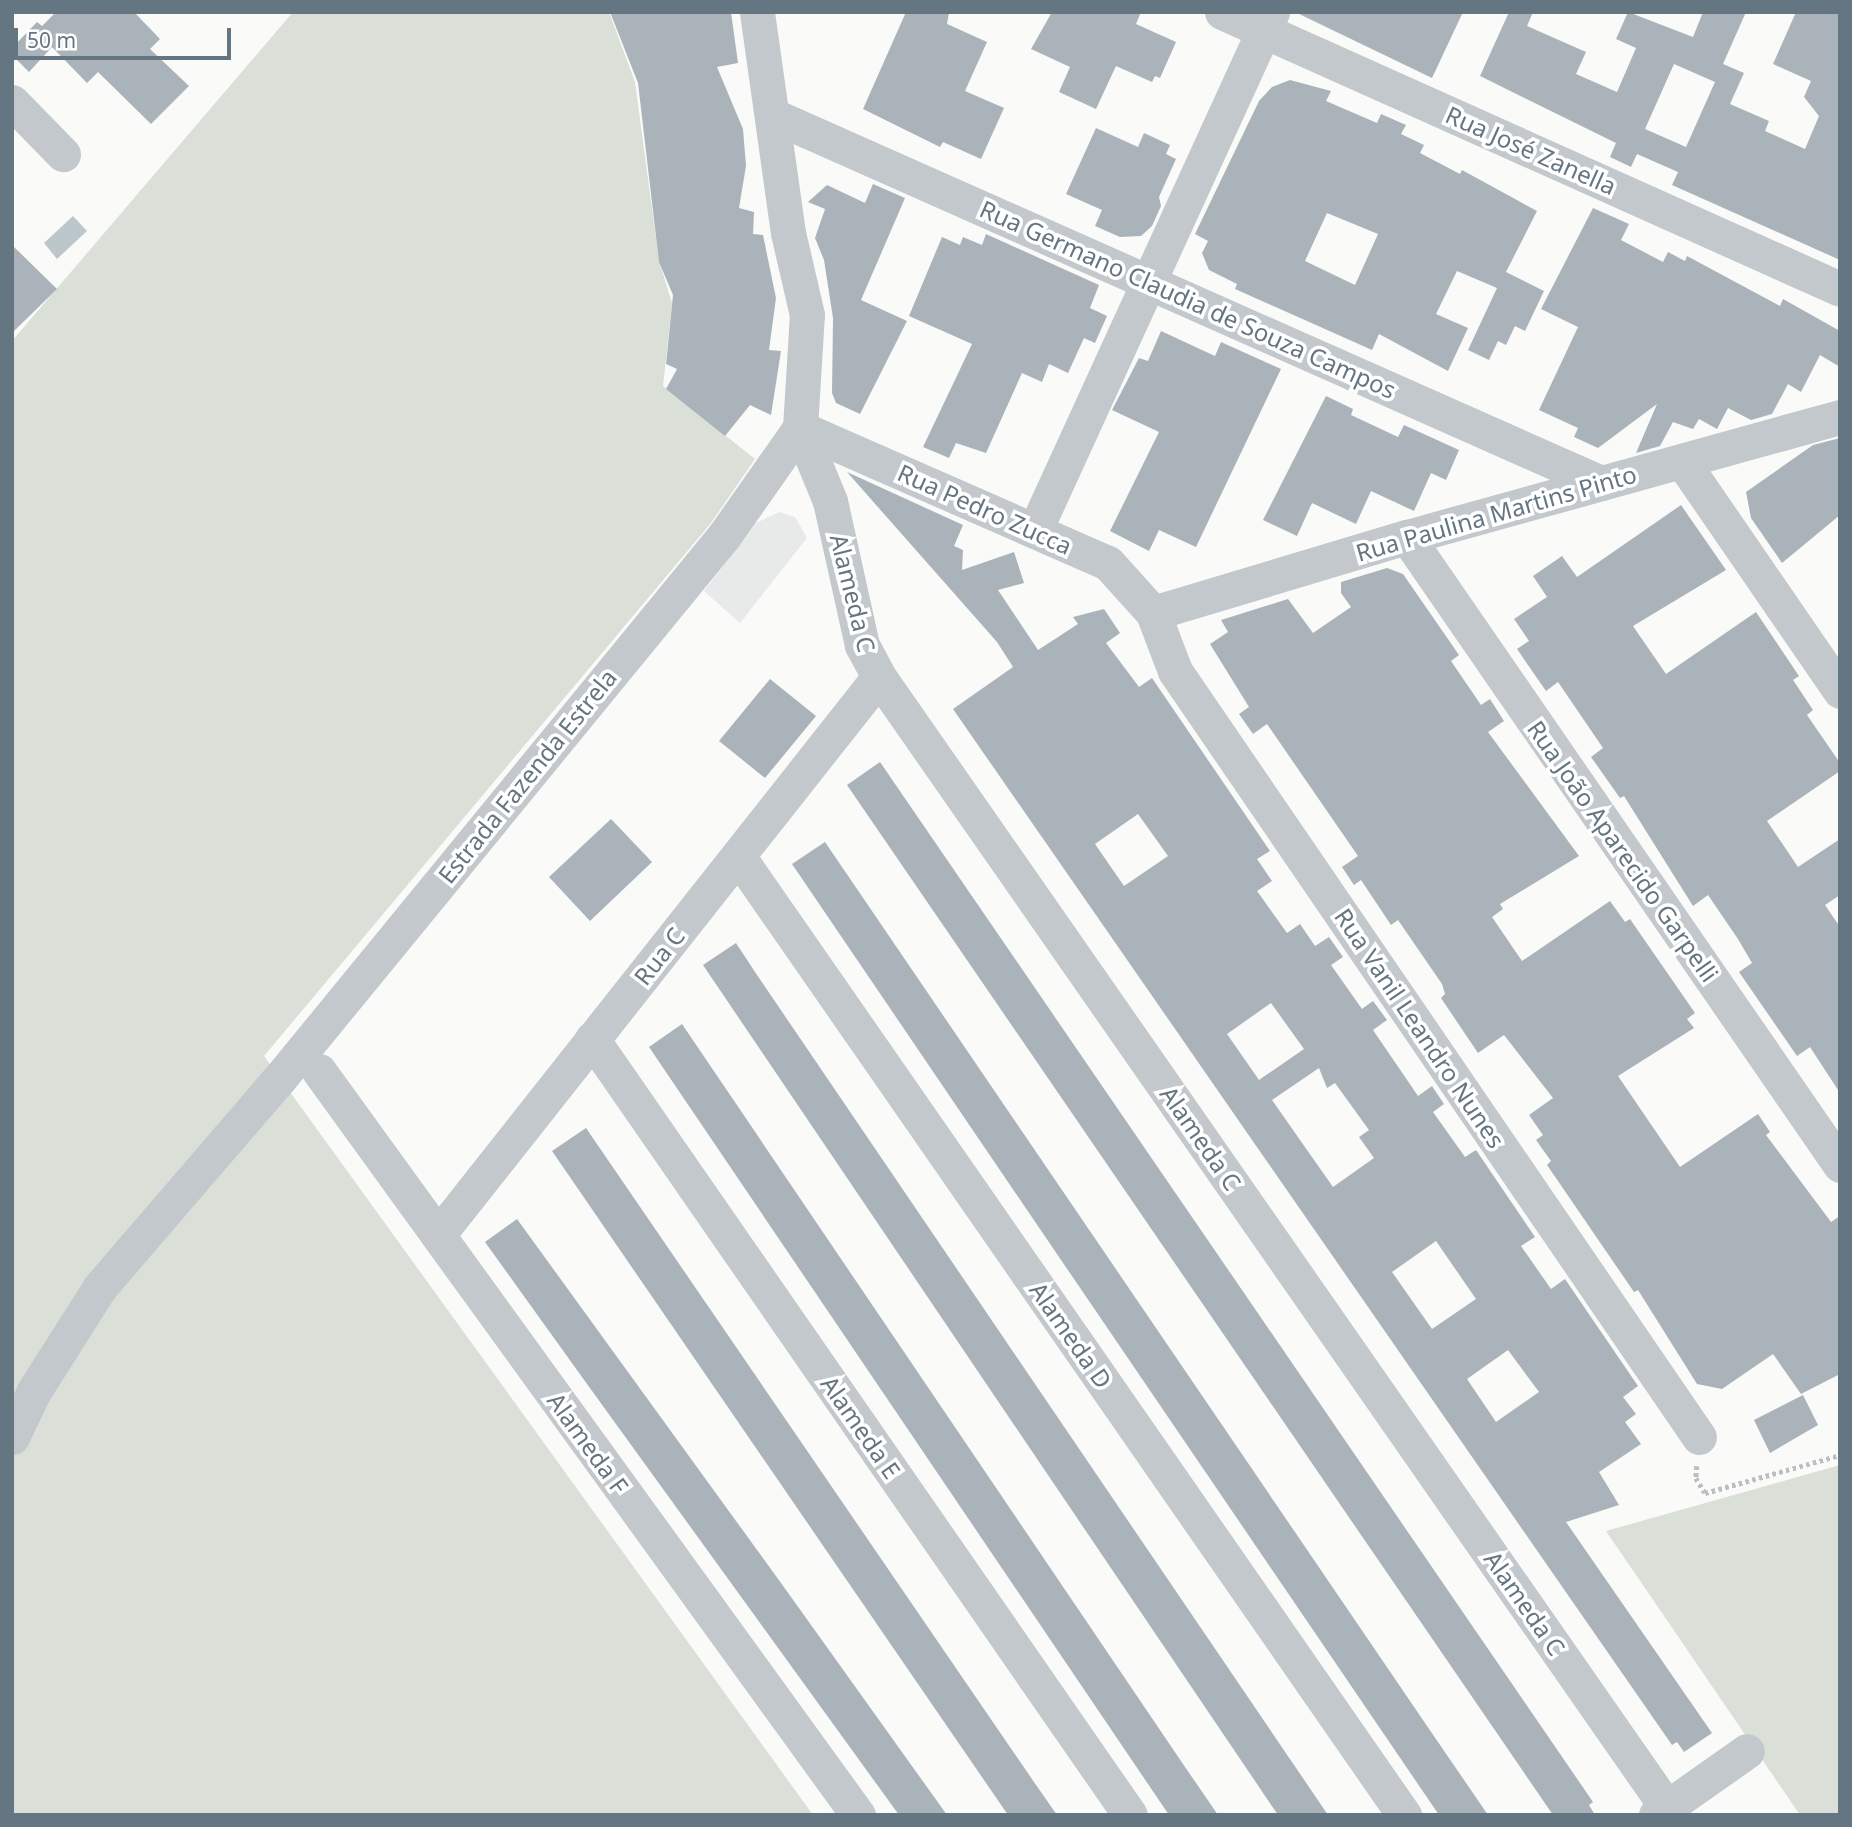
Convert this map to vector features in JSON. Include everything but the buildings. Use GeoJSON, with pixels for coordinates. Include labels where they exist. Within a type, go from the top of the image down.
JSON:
{"type":"FeatureCollection","features":[{"type":"Feature","properties":{"kind":"street"},"geometry":{"type":"LineString","coordinates":[[757,12],[774,116],[788,233],[808,328],[800,428]]}},
{"type":"Feature","properties":{"kind":"street","name":"Rua José Zanella"},"geometry":{"type":"LineString","coordinates":[[1222,12],[1268,22],[1840,289]]}},
{"type":"Feature","properties":{"kind":"street"},"geometry":{"type":"LineString","coordinates":[[1035,530],[1268,22]]}},
{"type":"Feature","properties":{"kind":"street"},"geometry":{"type":"LineString","coordinates":[[12,102],[63,154]]}},
{"type":"Feature","properties":{"kind":"street","name":"Rua Germano Claudia de Souza Campos"},"geometry":{"type":"LineString","coordinates":[[774,116],[1149,280],[1601,483]]}},
{"type":"Feature","properties":{"kind":"street","name":"Rua Paulina Martins Pinto"},"geometry":{"type":"LineString","coordinates":[[1153,613],[1407,537],[1840,416]]}},
{"type":"Feature","properties":{"kind":"street","name":"Estrada Fazenda Estrela"},"geometry":{"type":"LineString","coordinates":[[12,1437],[34,1391],[100,1287],[280,1078],[724,536],[800,428]]}},
{"type":"Feature","properties":{"kind":"street","name":"Rua Pedro Zucca"},"geometry":{"type":"LineString","coordinates":[[800,428],[1108,563],[1153,613]]}},
{"type":"Feature","properties":{"kind":"street","name":"Alameda C"},"geometry":{"type":"LineString","coordinates":[[800,428],[830,501],[862,645],[879,677],[1665,1812]]}},
{"type":"Feature","properties":{"kind":"street"},"geometry":{"type":"LineString","coordinates":[[1682,461],[1840,691]]}},
{"type":"Feature","properties":{"kind":"street","name":"Rua João Aparecido Garpelli"},"geometry":{"type":"LineString","coordinates":[[1407,537],[1840,1165]]}},
{"type":"Feature","properties":{"kind":"street","name":"Rua Vanil Leandro Nunes"},"geometry":{"type":"LineString","coordinates":[[1153,613],[1175,671],[1699,1437]]}},
{"type":"Feature","properties":{"kind":"street","name":"Rua C"},"geometry":{"type":"LineString","coordinates":[[438,1235],[879,677]]}},
{"type":"Feature","properties":{"kind":"street","name":"Alameda D"},"geometry":{"type":"LineString","coordinates":[[738,856],[1404,1815]]}},
{"type":"Feature","properties":{"kind":"street","name":"Alameda E"},"geometry":{"type":"LineString","coordinates":[[592,1039],[1130,1815]]}},
{"type":"Feature","properties":{"kind":"street","name":"Alameda F"},"geometry":{"type":"LineString","coordinates":[[319,1071],[858,1815]]}},
{"type":"Feature","properties":{"kind":"street"},"geometry":{"type":"LineString","coordinates":[[1665,1812],[1747,1751]]}},
{"type":"Feature","properties":{"kind":"path"},"geometry":{"type":"LineString","coordinates":[[1699,1437],[1696,1478],[1705,1493],[1840,1455]]}},
{"type":"Feature","properties":{"kind":"shaded area"},"geometry":{"type":"Polygon","coordinates":[[[293,12],[609,12],[635,82],[659,261],[672,303],[663,386],[755,459],[711,523],[264,1056],[813,1815],[12,1815],[12,341],[293,12]]]}},
{"type":"Feature","properties":{"kind":"shaded area"},"geometry":{"type":"Polygon","coordinates":[[[73,216],[87,231],[57,259],[44,243],[73,216]]]}},
{"type":"Feature","properties":{"kind":"shaded area"},"geometry":{"type":"Polygon","coordinates":[[[779,512],[795,517],[807,538],[740,623],[704,591],[756,523],[779,512]]]}},
{"type":"Feature","properties":{"kind":"shaded area"},"geometry":{"type":"Polygon","coordinates":[[[1840,1465],[1840,1815],[1800,1815],[1606,1531],[1840,1465]]]}}]}
